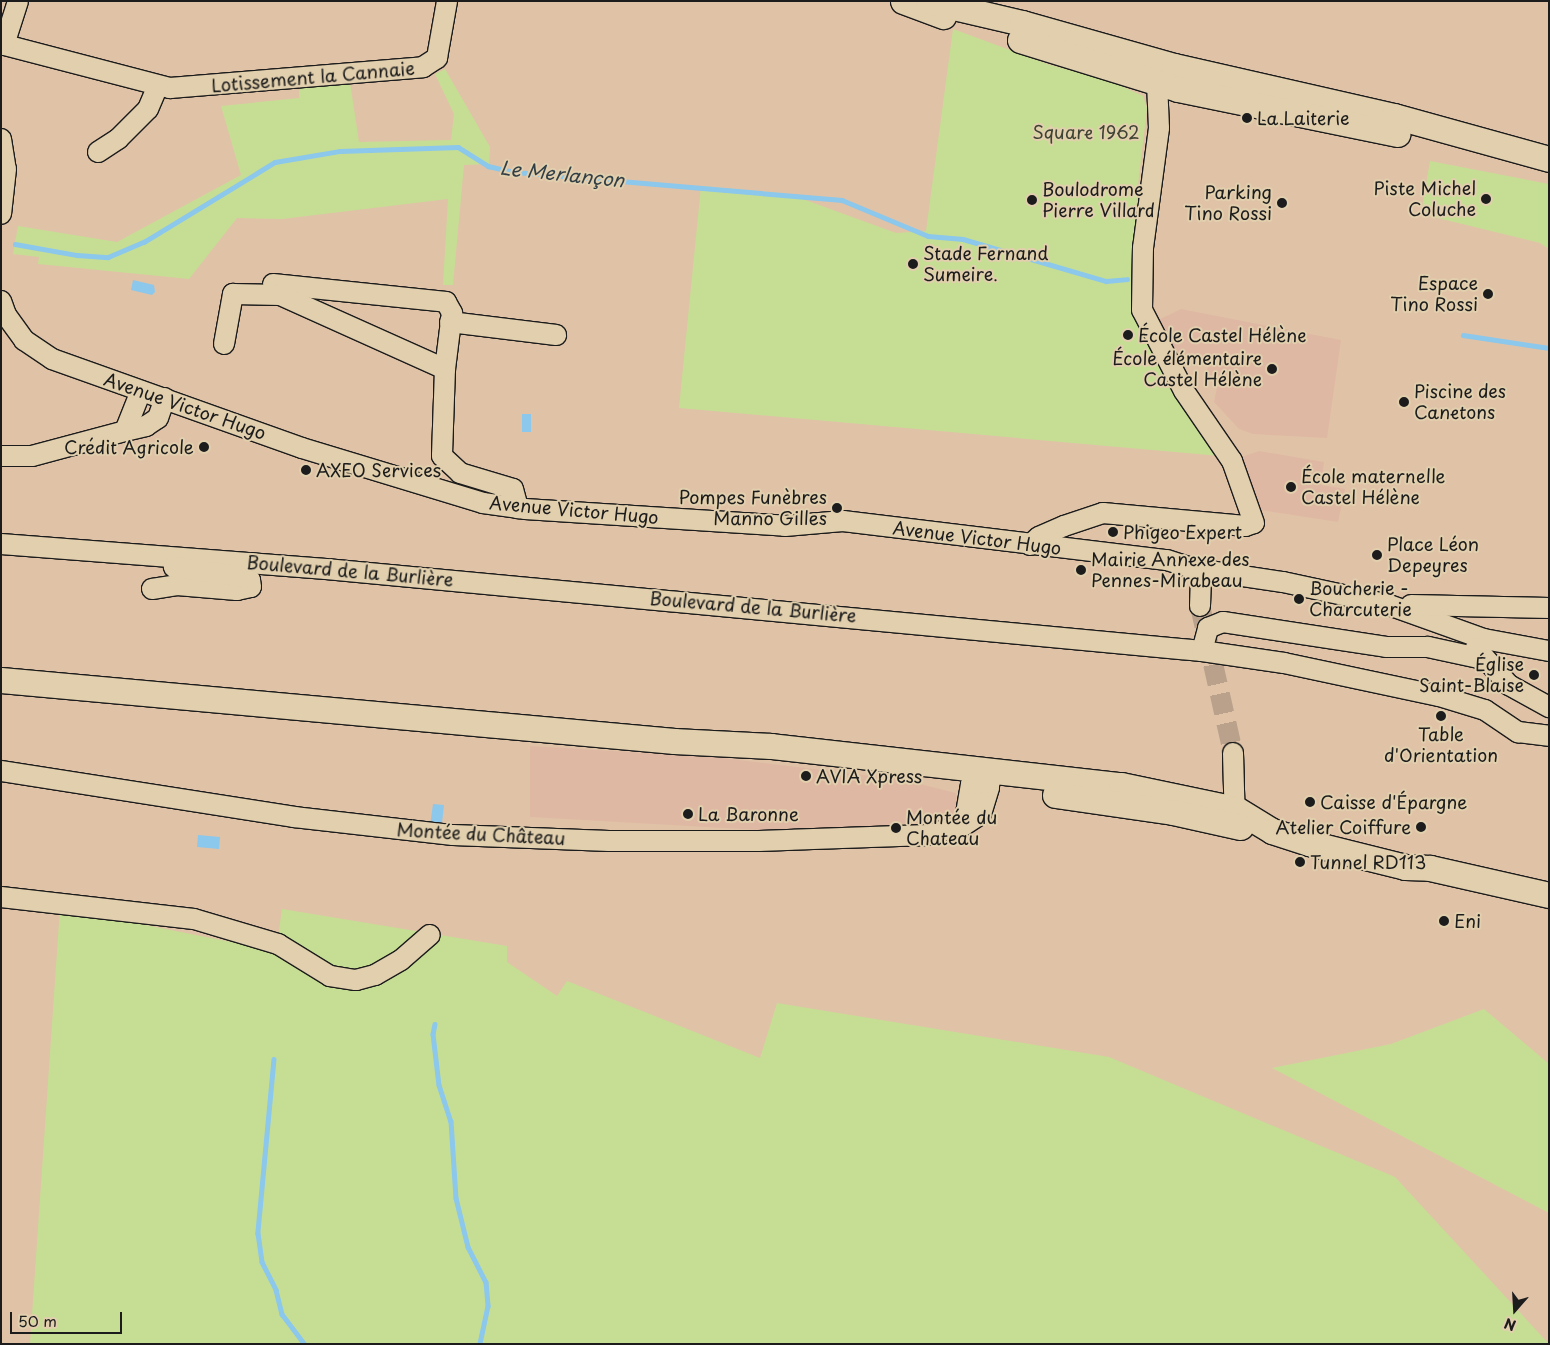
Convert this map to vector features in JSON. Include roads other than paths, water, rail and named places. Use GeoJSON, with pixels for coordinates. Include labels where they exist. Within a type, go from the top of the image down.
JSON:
{"type":"FeatureCollection","features":[{"type":"Feature","properties":{"kind":"main road"},"geometry":{"type":"LineString","coordinates":[[903,1],[1169,80],[1394,116],[1518,153],[1549,160]]}},
{"type":"Feature","properties":{"kind":"main road"},"geometry":{"type":"LineString","coordinates":[[928,1],[1022,24],[1169,80]]}},
{"type":"Feature","properties":{"kind":"main road"},"geometry":{"type":"LineString","coordinates":[[1,680],[674,741],[978,780],[1173,812],[1235,817],[1309,843],[1405,867],[1430,868],[1549,895]]}},
{"type":"Feature","properties":{"kind":"main road"},"geometry":{"type":"LineString","coordinates":[[978,780],[1015,774],[1121,785],[1235,817],[1426,883],[1549,910]]}},
{"type":"Feature","properties":{"kind":"street","name":"Lotissement la Cannaie"},"geometry":{"type":"LineString","coordinates":[[18,1],[3,44],[158,86],[182,88],[429,65],[439,51],[447,1]]}},
{"type":"Feature","properties":{"kind":"street"},"geometry":{"type":"LineString","coordinates":[[1030,545],[1039,536],[1103,513],[1245,526],[1254,523],[1232,461],[1184,391],[1142,310],[1143,248],[1159,128],[1169,80]]}},
{"type":"Feature","properties":{"kind":"street"},"geometry":{"type":"LineString","coordinates":[[98,152],[118,139],[148,109],[158,86]]}},
{"type":"Feature","properties":{"kind":"street"},"geometry":{"type":"LineString","coordinates":[[1,139],[4,169],[2,200]]}},
{"type":"Feature","properties":{"kind":"street"},"geometry":{"type":"LineString","coordinates":[[273,284],[441,300],[450,308],[445,369],[442,456],[455,471],[513,489],[518,508]]}},
{"type":"Feature","properties":{"kind":"street"},"geometry":{"type":"LineString","coordinates":[[224,344],[233,294],[280,295],[445,369]]}},
{"type":"Feature","properties":{"kind":"street","name":"Avenue Victor Hugo"},"geometry":{"type":"LineString","coordinates":[[3,310],[24,340],[52,359],[349,462],[483,503],[518,508],[785,526],[844,521],[1030,545],[1167,560],[1202,572],[1390,604]]}},
{"type":"Feature","properties":{"kind":"street"},"geometry":{"type":"LineString","coordinates":[[450,322],[556,334]]}},
{"type":"Feature","properties":{"kind":"street"},"geometry":{"type":"LineString","coordinates":[[125,431],[141,391]]}},
{"type":"Feature","properties":{"kind":"street"},"geometry":{"type":"LineString","coordinates":[[1,456],[32,456],[146,426],[158,418],[164,398]]}},
{"type":"Feature","properties":{"kind":"street","name":"Boulevard de la Burlière"},"geometry":{"type":"LineString","coordinates":[[1,544],[170,556],[1202,651],[1284,663],[1439,696],[1485,710],[1518,732],[1549,736]]}},
{"type":"Feature","properties":{"kind":"street"},"geometry":{"type":"LineString","coordinates":[[152,589],[177,586],[237,590],[251,588],[250,580],[245,578],[170,566],[170,556]]}},
{"type":"Feature","properties":{"kind":"street"},"geometry":{"type":"LineString","coordinates":[[1200,606],[1202,572]]}},
{"type":"Feature","properties":{"kind":"street"},"geometry":{"type":"LineString","coordinates":[[1390,604],[1549,608]]}},
{"type":"Feature","properties":{"kind":"street"},"geometry":{"type":"LineString","coordinates":[[1390,604],[1484,639],[1549,651]]}},
{"type":"Feature","properties":{"kind":"street"},"geometry":{"type":"LineString","coordinates":[[1390,604],[1401,614],[1478,650],[1483,660],[1509,685],[1549,708]]}},
{"type":"Feature","properties":{"kind":"street"},"geometry":{"type":"LineString","coordinates":[[1202,651],[1208,628],[1223,622],[1386,647],[1428,647],[1483,660]]}},
{"type":"Feature","properties":{"kind":"street"},"geometry":{"type":"LineString","coordinates":[[1233,753],[1235,817]]}},
{"type":"Feature","properties":{"kind":"street","name":"Montée du Château"},"geometry":{"type":"LineString","coordinates":[[1,770],[294,817],[452,835],[609,841],[760,841],[928,834],[964,825],[978,780]]}},
{"type":"Feature","properties":{"kind":"street"},"geometry":{"type":"LineString","coordinates":[[1,897],[194,919],[278,944],[330,976],[356,980],[375,976],[394,964],[430,935]]}},
{"type":"Feature","properties":{"kind":"water"},"geometry":{"type":"Polygon","coordinates":[[[133,280],[154,285],[155,292],[152,295],[131,290],[133,280]]]}},
{"type":"Feature","properties":{"kind":"water"},"geometry":{"type":"Polygon","coordinates":[[[522,414],[531,414],[531,432],[522,432],[522,414]]]}},
{"type":"Feature","properties":{"kind":"water"},"geometry":{"type":"Polygon","coordinates":[[[433,804],[444,805],[442,823],[438,827],[430,826],[433,804]]]}},
{"type":"Feature","properties":{"kind":"water"},"geometry":{"type":"Polygon","coordinates":[[[198,835],[220,837],[219,849],[197,847],[198,835]]]}},
{"type":"Feature","properties":{"kind":"waterway","name":"Le Merlançon"},"geometry":{"type":"LineString","coordinates":[[15,244],[77,255],[108,257],[144,242],[275,162],[340,151],[458,147],[488,166],[515,172],[842,200],[928,236],[963,239],[1106,281],[1127,279]]}},
{"type":"Feature","properties":{"kind":"waterway","name":"Le Merlançon"},"geometry":{"type":"LineString","coordinates":[[1463,335],[1549,348]]}},
{"type":"Feature","properties":{"kind":"waterway"},"geometry":{"type":"LineString","coordinates":[[435,1024],[433,1034],[439,1085],[451,1121],[456,1198],[468,1247],[486,1282],[488,1306],[480,1344]]}},
{"type":"Feature","properties":{"kind":"waterway"},"geometry":{"type":"LineString","coordinates":[[274,1059],[258,1233],[262,1262],[276,1290],[282,1314],[305,1344]]}},
{"type":"Feature","properties":{"kind":"tunnel"},"geometry":{"type":"LineString","coordinates":[[1200,606],[1233,753]]}},
{"type":"Feature","properties":{"kind":"place","name":"La Laiterie"},"geometry":{"type":"Point","coordinates":[1247,118]}},
{"type":"Feature","properties":{"kind":"place","name":"Piste Michel Coluche"},"geometry":{"type":"Point","coordinates":[1486,199]}},
{"type":"Feature","properties":{"kind":"place","name":"Boulodrome Pierre Villard"},"geometry":{"type":"Point","coordinates":[1032,200]}},
{"type":"Feature","properties":{"kind":"place","name":"Parking Tino Rossi"},"geometry":{"type":"Point","coordinates":[1282,203]}},
{"type":"Feature","properties":{"kind":"place","name":"Stade Fernand Sumeire."},"geometry":{"type":"Point","coordinates":[913,264]}},
{"type":"Feature","properties":{"kind":"place","name":"Espace Tino Rossi"},"geometry":{"type":"Point","coordinates":[1488,294]}},
{"type":"Feature","properties":{"kind":"place","name":"École Castel Hélène"},"geometry":{"type":"Point","coordinates":[1128,335]}},
{"type":"Feature","properties":{"kind":"place","name":"École élémentaire Castel Hélène"},"geometry":{"type":"Point","coordinates":[1272,369]}},
{"type":"Feature","properties":{"kind":"place","name":"Piscine des Canetons"},"geometry":{"type":"Point","coordinates":[1404,402]}},
{"type":"Feature","properties":{"kind":"place","name":"Crédit Agricole"},"geometry":{"type":"Point","coordinates":[204,447]}},
{"type":"Feature","properties":{"kind":"place","name":"AXEO Services"},"geometry":{"type":"Point","coordinates":[306,470]}},
{"type":"Feature","properties":{"kind":"place","name":"École maternelle Castel Hélène"},"geometry":{"type":"Point","coordinates":[1291,487]}},
{"type":"Feature","properties":{"kind":"place","name":"Pompes Funèbres Manno Gilles"},"geometry":{"type":"Point","coordinates":[837,508]}},
{"type":"Feature","properties":{"kind":"place","name":"Phigeo Expert"},"geometry":{"type":"Point","coordinates":[1113,532]}},
{"type":"Feature","properties":{"kind":"place","name":"Place Léon Depeyres"},"geometry":{"type":"Point","coordinates":[1377,555]}},
{"type":"Feature","properties":{"kind":"place","name":"Mairie Annexe des Pennes-Mirabeau"},"geometry":{"type":"Point","coordinates":[1081,570]}},
{"type":"Feature","properties":{"kind":"place","name":"Boucherie - Charcuterie"},"geometry":{"type":"Point","coordinates":[1299,599]}},
{"type":"Feature","properties":{"kind":"place","name":"Église Saint-Blaise"},"geometry":{"type":"Point","coordinates":[1534,675]}},
{"type":"Feature","properties":{"kind":"place","name":"Table d'Orientation"},"geometry":{"type":"Point","coordinates":[1441,716]}},
{"type":"Feature","properties":{"kind":"place","name":"AVIA Xpress"},"geometry":{"type":"Point","coordinates":[806,776]}},
{"type":"Feature","properties":{"kind":"place","name":"Caisse d'Épargne"},"geometry":{"type":"Point","coordinates":[1310,802]}},
{"type":"Feature","properties":{"kind":"place","name":"La Baronne"},"geometry":{"type":"Point","coordinates":[688,814]}},
{"type":"Feature","properties":{"kind":"place","name":"Atelier Coiffure"},"geometry":{"type":"Point","coordinates":[1421,827]}},
{"type":"Feature","properties":{"kind":"place","name":"Montée du Chateau"},"geometry":{"type":"Point","coordinates":[896,828]}},
{"type":"Feature","properties":{"kind":"place","name":"Tunnel RD113"},"geometry":{"type":"Point","coordinates":[1300,862]}},
{"type":"Feature","properties":{"kind":"place","name":"Eni"},"geometry":{"type":"Point","coordinates":[1444,921]}},
{"type":"Feature","properties":{"kind":"park label","name":"Square 1962"},"geometry":{"type":"Point","coordinates":[1086,132]}}]}
